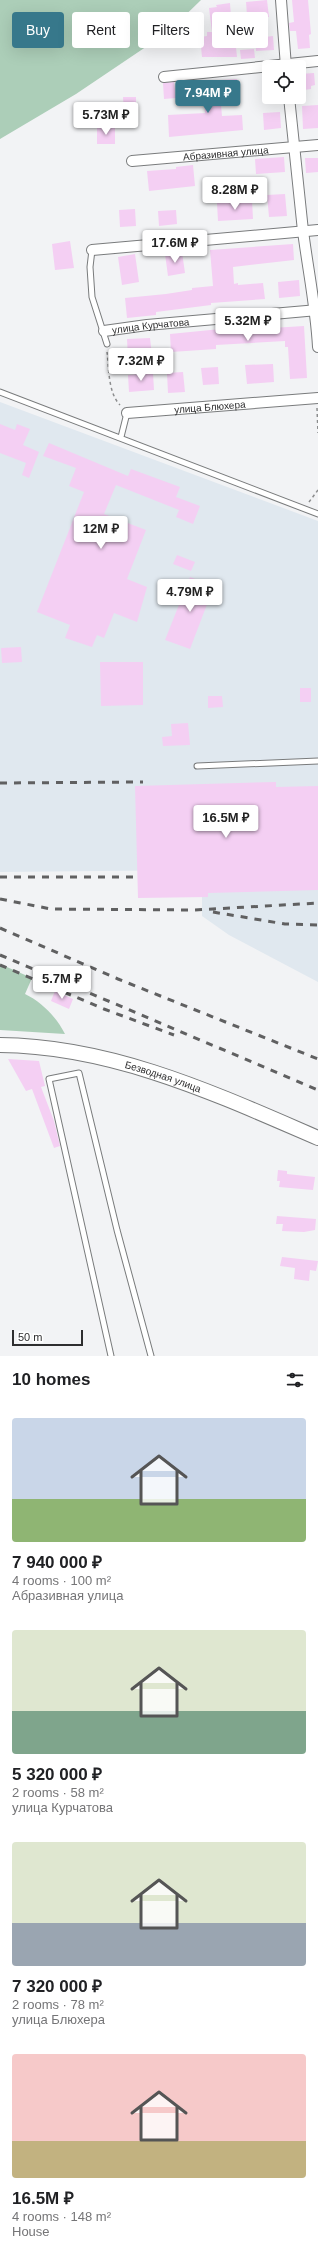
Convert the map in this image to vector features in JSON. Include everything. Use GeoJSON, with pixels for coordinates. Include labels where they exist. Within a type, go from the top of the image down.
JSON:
{"type":"FeatureCollection","features":[{"type":"Feature","properties":{"kind":"main road","name":"Безводная улица"},"geometry":{"type":"LineString","coordinates":[[0,1045],[25,1045],[91,1055],[151,1070],[231,1101],[318,1138]]}},
{"type":"Feature","properties":{"kind":"street"},"geometry":{"type":"LineString","coordinates":[[281,0],[286,60]]}},
{"type":"Feature","properties":{"kind":"street"},"geometry":{"type":"LineString","coordinates":[[306,62],[318,61]]}},
{"type":"Feature","properties":{"kind":"street"},"geometry":{"type":"LineString","coordinates":[[164,77],[262,67]]}},
{"type":"Feature","properties":{"kind":"street"},"geometry":{"type":"LineString","coordinates":[[291,104],[303,231],[312,298],[317,310],[318,346]]}},
{"type":"Feature","properties":{"kind":"street","name":"Абразивная улица"},"geometry":{"type":"LineString","coordinates":[[132,160],[318,145]]}},
{"type":"Feature","properties":{"kind":"street"},"geometry":{"type":"LineString","coordinates":[[92,250],[318,230]]}},
{"type":"Feature","properties":{"kind":"street","name":"улица Курчатова"},"geometry":{"type":"LineString","coordinates":[[104,331],[147,325],[317,310]]}},
{"type":"Feature","properties":{"kind":"street","name":"улица Блюхера"},"geometry":{"type":"LineString","coordinates":[[127,413],[318,396]]}},
{"type":"Feature","properties":{"kind":"lane"},"geometry":{"type":"LineString","coordinates":[[92,250],[90,267],[92,297],[107,344]]}},
{"type":"Feature","properties":{"kind":"lane"},"geometry":{"type":"LineString","coordinates":[[0,392],[121,437],[318,514]]}},
{"type":"Feature","properties":{"kind":"lane"},"geometry":{"type":"LineString","coordinates":[[121,437],[127,413]]}},
{"type":"Feature","properties":{"kind":"lane"},"geometry":{"type":"LineString","coordinates":[[197,766],[318,761]]}},
{"type":"Feature","properties":{"kind":"lane"},"geometry":{"type":"LineString","coordinates":[[111,1356],[49,1079],[79,1073],[117,1230],[151,1356]]}},
{"type":"Feature","properties":{"kind":"path"},"geometry":{"type":"LineString","coordinates":[[107,344],[110,376],[117,402],[127,413]]}},
{"type":"Feature","properties":{"kind":"path"},"geometry":{"type":"LineString","coordinates":[[318,396],[318,434]]}},
{"type":"Feature","properties":{"kind":"path"},"geometry":{"type":"LineString","coordinates":[[305,508],[312,495],[318,490]]}},
{"type":"Feature","properties":{"kind":"shaded area"},"geometry":{"type":"Polygon","coordinates":[[[0,402],[318,521],[318,982],[229,935],[202,916],[202,870],[0,872],[0,402]]]}},
{"type":"Feature","properties":{"kind":"green space"},"geometry":{"type":"Polygon","coordinates":[[[0,0],[201,0],[189,12],[138,12],[138,48],[144,48],[76,94],[0,139],[0,0]]]}},
{"type":"Feature","properties":{"kind":"green space"},"geometry":{"type":"Polygon","coordinates":[[[0,964],[32,978],[25,994],[37,1001],[48,1011],[58,1022],[65,1034],[0,1030],[0,964]]]}},
{"type":"Feature","properties":{"kind":"building"},"geometry":{"type":"Polygon","coordinates":[[[267,0],[269,17],[268,12],[247,12],[246,2],[267,0]]]}},
{"type":"Feature","properties":{"kind":"building"},"geometry":{"type":"Polygon","coordinates":[[[292,0],[308,0],[311,34],[309,35],[310,48],[298,49],[296,31],[290,31],[289,23],[294,22],[292,0]]]}},
{"type":"Feature","properties":{"kind":"building"},"geometry":{"type":"Polygon","coordinates":[[[230,3],[231,12],[212,12],[212,32],[209,8],[217,7],[216,5],[230,3]]]}},
{"type":"Feature","properties":{"kind":"building"},"geometry":{"type":"Polygon","coordinates":[[[207,32],[212,32],[212,48],[236,48],[237,57],[202,57],[201,48],[204,48],[204,36],[207,36],[207,32]]]}},
{"type":"Feature","properties":{"kind":"building"},"geometry":{"type":"Polygon","coordinates":[[[273,36],[274,50],[256,51],[256,48],[268,48],[268,37],[273,36]]]}},
{"type":"Feature","properties":{"kind":"building"},"geometry":{"type":"Polygon","coordinates":[[[254,49],[255,58],[241,59],[240,50],[254,49]]]}},
{"type":"Feature","properties":{"kind":"building"},"geometry":{"type":"Polygon","coordinates":[[[314,73],[315,85],[311,86],[311,89],[306,90],[306,74],[314,73]]]}},
{"type":"Feature","properties":{"kind":"building"},"geometry":{"type":"Polygon","coordinates":[[[237,79],[238,92],[220,94],[222,116],[242,115],[243,130],[169,137],[168,115],[205,113],[203,93],[207,93],[206,81],[237,79]]]}},
{"type":"Feature","properties":{"kind":"building"},"geometry":{"type":"Polygon","coordinates":[[[174,82],[176,98],[164,99],[163,83],[174,82]]]}},
{"type":"Feature","properties":{"kind":"building"},"geometry":{"type":"Polygon","coordinates":[[[123,97],[136,97],[136,113],[124,113],[123,97]]]}},
{"type":"Feature","properties":{"kind":"building"},"geometry":{"type":"Polygon","coordinates":[[[318,105],[318,128],[303,129],[302,106],[318,105]]]}},
{"type":"Feature","properties":{"kind":"building"},"geometry":{"type":"Polygon","coordinates":[[[280,112],[281,128],[264,130],[263,113],[280,112]]]}},
{"type":"Feature","properties":{"kind":"building"},"geometry":{"type":"Polygon","coordinates":[[[115,127],[115,144],[97,144],[97,128],[115,127]]]}},
{"type":"Feature","properties":{"kind":"building"},"geometry":{"type":"Polygon","coordinates":[[[284,157],[285,172],[256,174],[255,159],[284,157]]]}},
{"type":"Feature","properties":{"kind":"building"},"geometry":{"type":"Polygon","coordinates":[[[305,158],[318,158],[318,172],[306,173],[305,158]]]}},
{"type":"Feature","properties":{"kind":"building"},"geometry":{"type":"Polygon","coordinates":[[[193,165],[195,186],[149,191],[147,171],[176,169],[176,167],[193,165]]]}},
{"type":"Feature","properties":{"kind":"building"},"geometry":{"type":"Polygon","coordinates":[[[285,194],[287,216],[269,217],[267,195],[285,194]]]}},
{"type":"Feature","properties":{"kind":"building"},"geometry":{"type":"Polygon","coordinates":[[[252,200],[253,219],[218,221],[217,203],[252,200]]]}},
{"type":"Feature","properties":{"kind":"building"},"geometry":{"type":"Polygon","coordinates":[[[135,209],[136,226],[120,227],[119,210],[135,209]]]}},
{"type":"Feature","properties":{"kind":"building"},"geometry":{"type":"Polygon","coordinates":[[[176,210],[177,224],[159,226],[158,211],[176,210]]]}},
{"type":"Feature","properties":{"kind":"building"},"geometry":{"type":"Polygon","coordinates":[[[70,241],[74,268],[55,270],[52,244],[70,241]]]}},
{"type":"Feature","properties":{"kind":"building"},"geometry":{"type":"Polygon","coordinates":[[[293,244],[294,260],[233,267],[234,284],[263,283],[265,299],[211,303],[211,305],[156,312],[156,315],[127,318],[125,298],[166,294],[192,290],[192,288],[213,286],[210,250],[293,244]]]}},
{"type":"Feature","properties":{"kind":"building"},"geometry":{"type":"Polygon","coordinates":[[[182,252],[185,273],[168,276],[165,254],[182,252]]]}},
{"type":"Feature","properties":{"kind":"building"},"geometry":{"type":"Polygon","coordinates":[[[135,254],[139,282],[122,285],[118,257],[135,254]]]}},
{"type":"Feature","properties":{"kind":"building"},"geometry":{"type":"Polygon","coordinates":[[[299,280],[300,296],[279,298],[278,282],[299,280]]]}},
{"type":"Feature","properties":{"kind":"building"},"geometry":{"type":"Polygon","coordinates":[[[272,324],[272,328],[304,326],[307,378],[290,379],[288,347],[285,347],[285,341],[216,345],[216,349],[171,352],[170,334],[272,324]]]}},
{"type":"Feature","properties":{"kind":"building"},"geometry":{"type":"Polygon","coordinates":[[[150,338],[152,356],[128,358],[127,339],[150,338]]]}},
{"type":"Feature","properties":{"kind":"building"},"geometry":{"type":"Polygon","coordinates":[[[273,364],[274,382],[247,384],[245,365],[273,364]]]}},
{"type":"Feature","properties":{"kind":"building"},"geometry":{"type":"Polygon","coordinates":[[[218,367],[219,384],[203,385],[201,368],[218,367]]]}},
{"type":"Feature","properties":{"kind":"building"},"geometry":{"type":"Polygon","coordinates":[[[183,372],[185,392],[168,393],[167,373],[183,372]]]}},
{"type":"Feature","properties":{"kind":"building"},"geometry":{"type":"Polygon","coordinates":[[[153,373],[154,390],[129,392],[128,375],[153,373]]]}},
{"type":"Feature","properties":{"kind":"building"},"geometry":{"type":"Polygon","coordinates":[[[0,424],[15,430],[17,424],[30,429],[23,445],[39,452],[29,478],[22,475],[26,463],[0,453],[0,424]]]}},
{"type":"Feature","properties":{"kind":"building"},"geometry":{"type":"Polygon","coordinates":[[[49,443],[128,476],[131,469],[180,487],[176,497],[200,506],[193,524],[176,517],[179,510],[116,485],[104,514],[146,530],[127,579],[147,587],[137,622],[114,613],[104,638],[97,635],[92,647],[65,638],[70,625],[37,612],[84,492],[69,486],[76,468],[43,456],[49,443]]]}},
{"type":"Feature","properties":{"kind":"building"},"geometry":{"type":"Polygon","coordinates":[[[177,555],[195,562],[191,571],[173,564],[177,555]]]}},
{"type":"Feature","properties":{"kind":"building"},"geometry":{"type":"Polygon","coordinates":[[[190,577],[214,586],[190,649],[165,640],[190,577]]]}},
{"type":"Feature","properties":{"kind":"building"},"geometry":{"type":"Polygon","coordinates":[[[21,647],[22,662],[2,663],[1,648],[21,647]]]}},
{"type":"Feature","properties":{"kind":"building"},"geometry":{"type":"Polygon","coordinates":[[[100,662],[143,662],[143,705],[101,706],[100,662]]]}},
{"type":"Feature","properties":{"kind":"building"},"geometry":{"type":"Polygon","coordinates":[[[300,688],[311,688],[311,702],[300,702],[300,688]]]}},
{"type":"Feature","properties":{"kind":"building"},"geometry":{"type":"Polygon","coordinates":[[[208,696],[222,696],[223,707],[208,708],[208,696]]]}},
{"type":"Feature","properties":{"kind":"building"},"geometry":{"type":"Polygon","coordinates":[[[188,723],[190,745],[163,746],[162,737],[172,736],[171,724],[188,723]]]}},
{"type":"Feature","properties":{"kind":"building"},"geometry":{"type":"Polygon","coordinates":[[[276,782],[276,787],[318,786],[318,890],[208,893],[208,897],[138,898],[135,786],[276,782]]]}},
{"type":"Feature","properties":{"kind":"building"},"geometry":{"type":"Polygon","coordinates":[[[55,991],[73,999],[69,1009],[51,1001],[55,991]]]}},
{"type":"Feature","properties":{"kind":"building"},"geometry":{"type":"Polygon","coordinates":[[[8,1059],[39,1061],[45,1086],[41,1087],[54,1121],[60,1146],[54,1148],[32,1089],[26,1091],[8,1059]]]}},
{"type":"Feature","properties":{"kind":"building"},"geometry":{"type":"Polygon","coordinates":[[[278,1170],[287,1171],[287,1174],[315,1177],[313,1190],[279,1187],[280,1181],[277,1181],[278,1170]]]}},
{"type":"Feature","properties":{"kind":"building"},"geometry":{"type":"Polygon","coordinates":[[[277,1216],[316,1219],[315,1230],[304,1232],[282,1231],[283,1224],[276,1224],[277,1216]]]}},
{"type":"Feature","properties":{"kind":"building"},"geometry":{"type":"Polygon","coordinates":[[[282,1257],[318,1261],[316,1271],[310,1270],[309,1281],[294,1279],[295,1268],[280,1266],[282,1257]]]}},
{"type":"Feature","properties":{"kind":"railway"},"geometry":{"type":"LineString","coordinates":[[0,783],[143,782]]}},
{"type":"Feature","properties":{"kind":"railway"},"geometry":{"type":"LineString","coordinates":[[0,877],[135,877]]}},
{"type":"Feature","properties":{"kind":"railway"},"geometry":{"type":"LineString","coordinates":[[0,899],[51,909],[195,910],[318,903]]}},
{"type":"Feature","properties":{"kind":"railway"},"geometry":{"type":"LineString","coordinates":[[213,912],[285,924],[318,925]]}},
{"type":"Feature","properties":{"kind":"railway"},"geometry":{"type":"LineString","coordinates":[[0,928],[118,979],[318,1059]]}},
{"type":"Feature","properties":{"kind":"railway"},"geometry":{"type":"LineString","coordinates":[[0,955],[318,1090]]}},
{"type":"Feature","properties":{"kind":"railway"},"geometry":{"type":"LineString","coordinates":[[0,965],[104,1009],[174,1035]]}}]}
